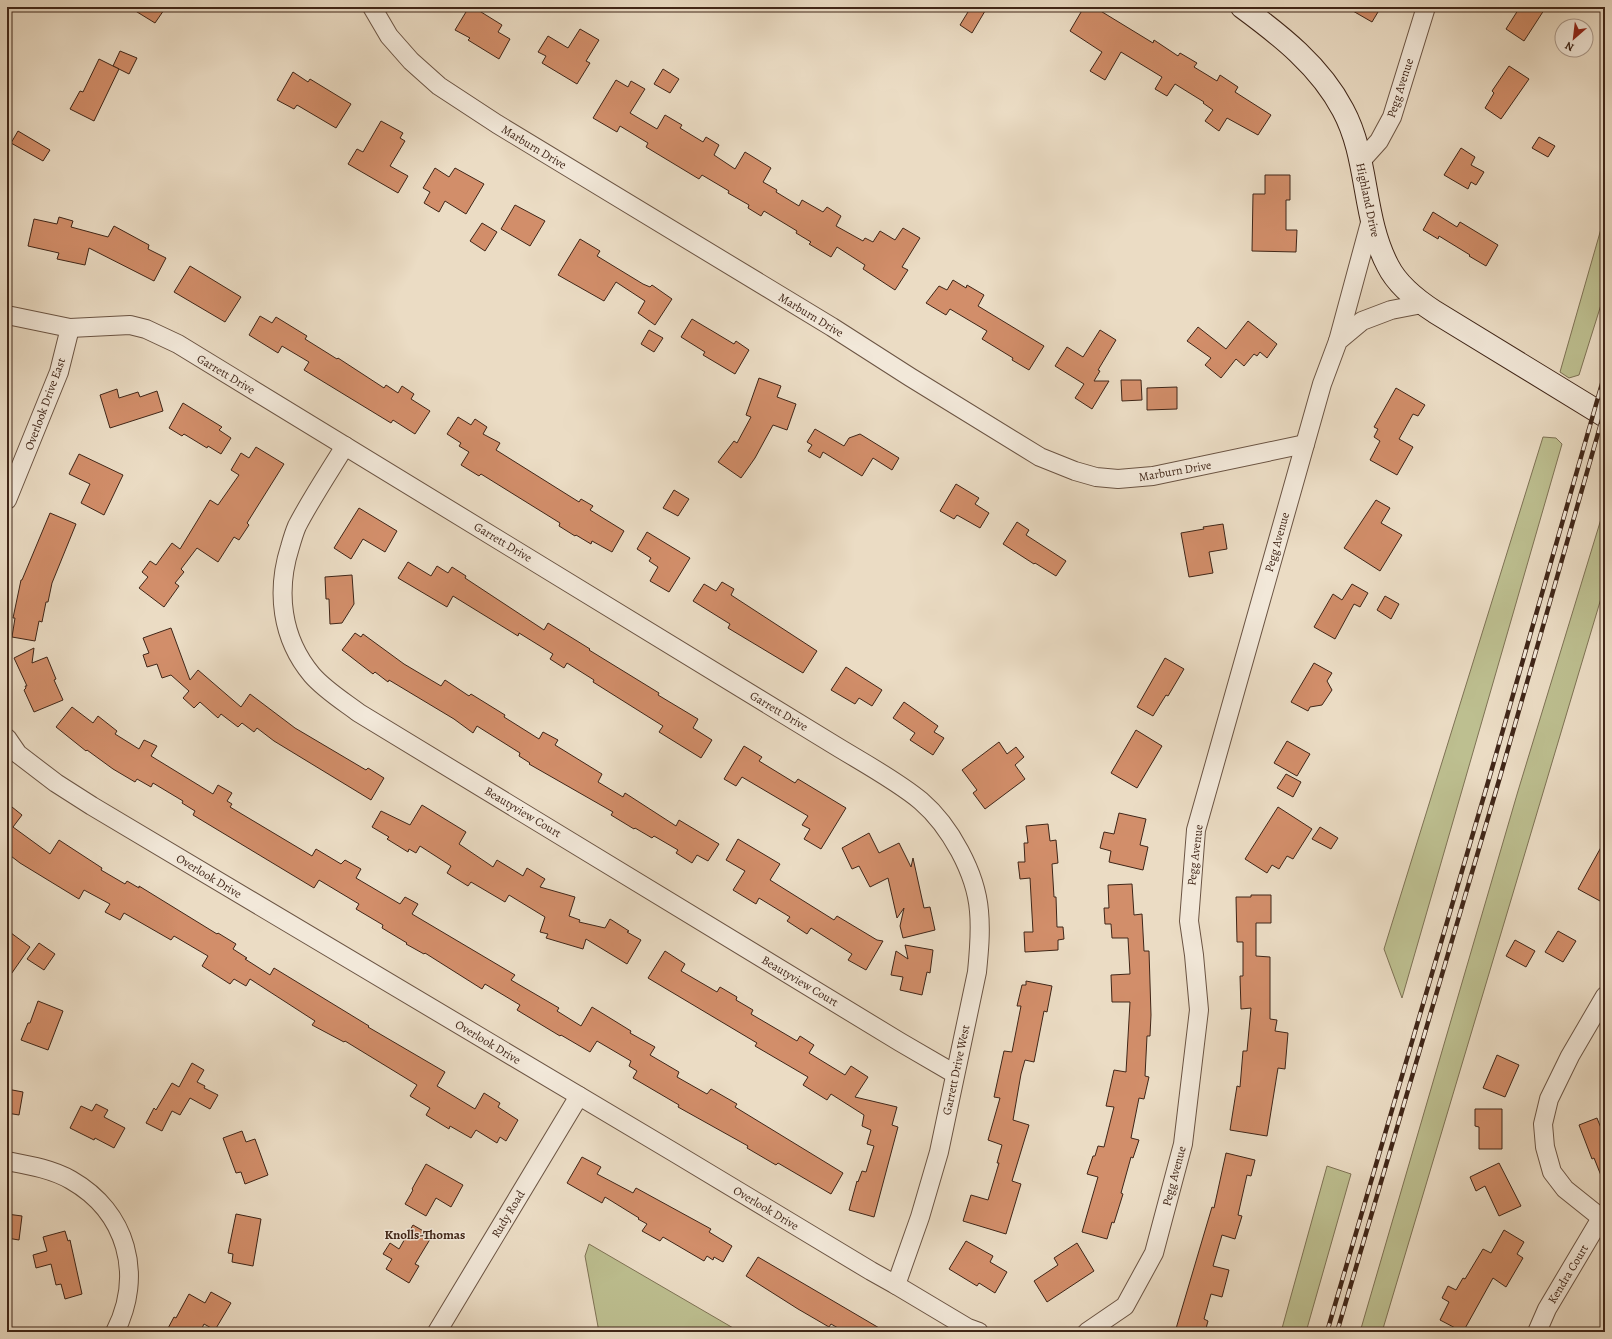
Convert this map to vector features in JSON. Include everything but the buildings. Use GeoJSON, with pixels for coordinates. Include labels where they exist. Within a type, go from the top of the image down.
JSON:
{"type":"FeatureCollection","features":[{"type":"Feature","properties":{"kind":"street","name":"Marburn Drive"},"geometry":{"type":"LineString","coordinates":[[372,7],[389,36],[411,62],[439,86],[497,124],[832,327],[1040,457],[1075,471],[1096,477],[1118,479],[1160,475],[1306,444]]}},
{"type":"Feature","properties":{"kind":"street","name":"Highland Drive"},"geometry":{"type":"LineString","coordinates":[[1242,7],[1291,44],[1320,77],[1343,110],[1354,137],[1361,161],[1371,219],[1378,244],[1388,267],[1405,288],[1422,304],[1605,416]]}},
{"type":"Feature","properties":{"kind":"street","name":"Pegg Avenue"},"geometry":{"type":"LineString","coordinates":[[1361,161],[1379,141],[1392,117],[1426,7]]}},
{"type":"Feature","properties":{"kind":"street","name":"Pegg Avenue"},"geometry":{"type":"LineString","coordinates":[[1087,1332],[1125,1306],[1154,1253],[1183,1144],[1199,1010],[1189,921],[1196,830],[1322,384],[1338,341],[1371,219]]}},
{"type":"Feature","properties":{"kind":"street","name":"Pegg Avenue"},"geometry":{"type":"LineString","coordinates":[[1338,341],[1362,321],[1391,310],[1422,304]]}},
{"type":"Feature","properties":{"kind":"street","name":"Garrett Drive"},"geometry":{"type":"LineString","coordinates":[[7,315],[70,328],[130,325],[146,329],[178,344],[901,787],[936,815],[951,834],[960,852]]}},
{"type":"Feature","properties":{"kind":"street","name":"Overlook Drive East"},"geometry":{"type":"LineString","coordinates":[[7,500],[59,372],[70,328]]}},
{"type":"Feature","properties":{"kind":"street","name":"Beautyview Court"},"geometry":{"type":"LineString","coordinates":[[345,446],[296,527],[285,563],[282,593],[284,621],[290,641],[312,675],[327,690],[359,713],[955,1074]]}},
{"type":"Feature","properties":{"kind":"street","name":"Overlook Drive"},"geometry":{"type":"LineString","coordinates":[[7,738],[18,754],[56,783],[92,806],[871,1271],[968,1328],[979,1332]]}},
{"type":"Feature","properties":{"kind":"street","name":"Garrett Drive West"},"geometry":{"type":"LineString","coordinates":[[896,1285],[920,1217],[938,1152],[977,972],[980,942],[979,911],[973,884],[960,852]]}},
{"type":"Feature","properties":{"kind":"street"},"geometry":{"type":"LineString","coordinates":[[1603,1220],[1565,1189],[1552,1172],[1545,1147],[1543,1124],[1549,1099],[1570,1056],[1605,996]]}},
{"type":"Feature","properties":{"kind":"street","name":"Rudy Road"},"geometry":{"type":"LineString","coordinates":[[437,1332],[579,1096]]}},
{"type":"Feature","properties":{"kind":"street"},"geometry":{"type":"LineString","coordinates":[[7,1161],[47,1170],[70,1180],[95,1198],[118,1227],[129,1262],[129,1284],[126,1303],[115,1332]]}},
{"type":"Feature","properties":{"kind":"street","name":"Kendra Court"},"geometry":{"type":"LineString","coordinates":[[1537,1332],[1547,1309],[1603,1220]]}},
{"type":"Feature","properties":{"kind":"green space"},"geometry":{"type":"Polygon","coordinates":[[[1605,215],[1605,292],[1579,375],[1569,378],[1560,372],[1605,215]]]}},
{"type":"Feature","properties":{"kind":"green space"},"geometry":{"type":"Polygon","coordinates":[[[1543,437],[1556,438],[1562,444],[1402,998],[1384,949],[1543,437]]]}},
{"type":"Feature","properties":{"kind":"green space"},"geometry":{"type":"Polygon","coordinates":[[[1605,506],[1605,585],[1382,1332],[1360,1332],[1518,791],[1605,506]]]}},
{"type":"Feature","properties":{"kind":"green space"},"geometry":{"type":"Polygon","coordinates":[[[1327,1166],[1351,1174],[1306,1332],[1281,1332],[1327,1166]]]}},
{"type":"Feature","properties":{"kind":"green space"},"geometry":{"type":"Polygon","coordinates":[[[589,1244],[740,1332],[599,1332],[585,1256],[589,1244]]]}},
{"type":"Feature","properties":{"kind":"railway"},"geometry":{"type":"LineString","coordinates":[[1327,1332],[1491,772],[1605,373]]}},
{"type":"Feature","properties":{"kind":"railway"},"geometry":{"type":"LineString","coordinates":[[1337,1332],[1500,777],[1605,409]]}},
{"type":"Feature","properties":{"kind":"district","name":"Knolls-Thomas"},"geometry":{"type":"Point","coordinates":[425,1234]}}]}
